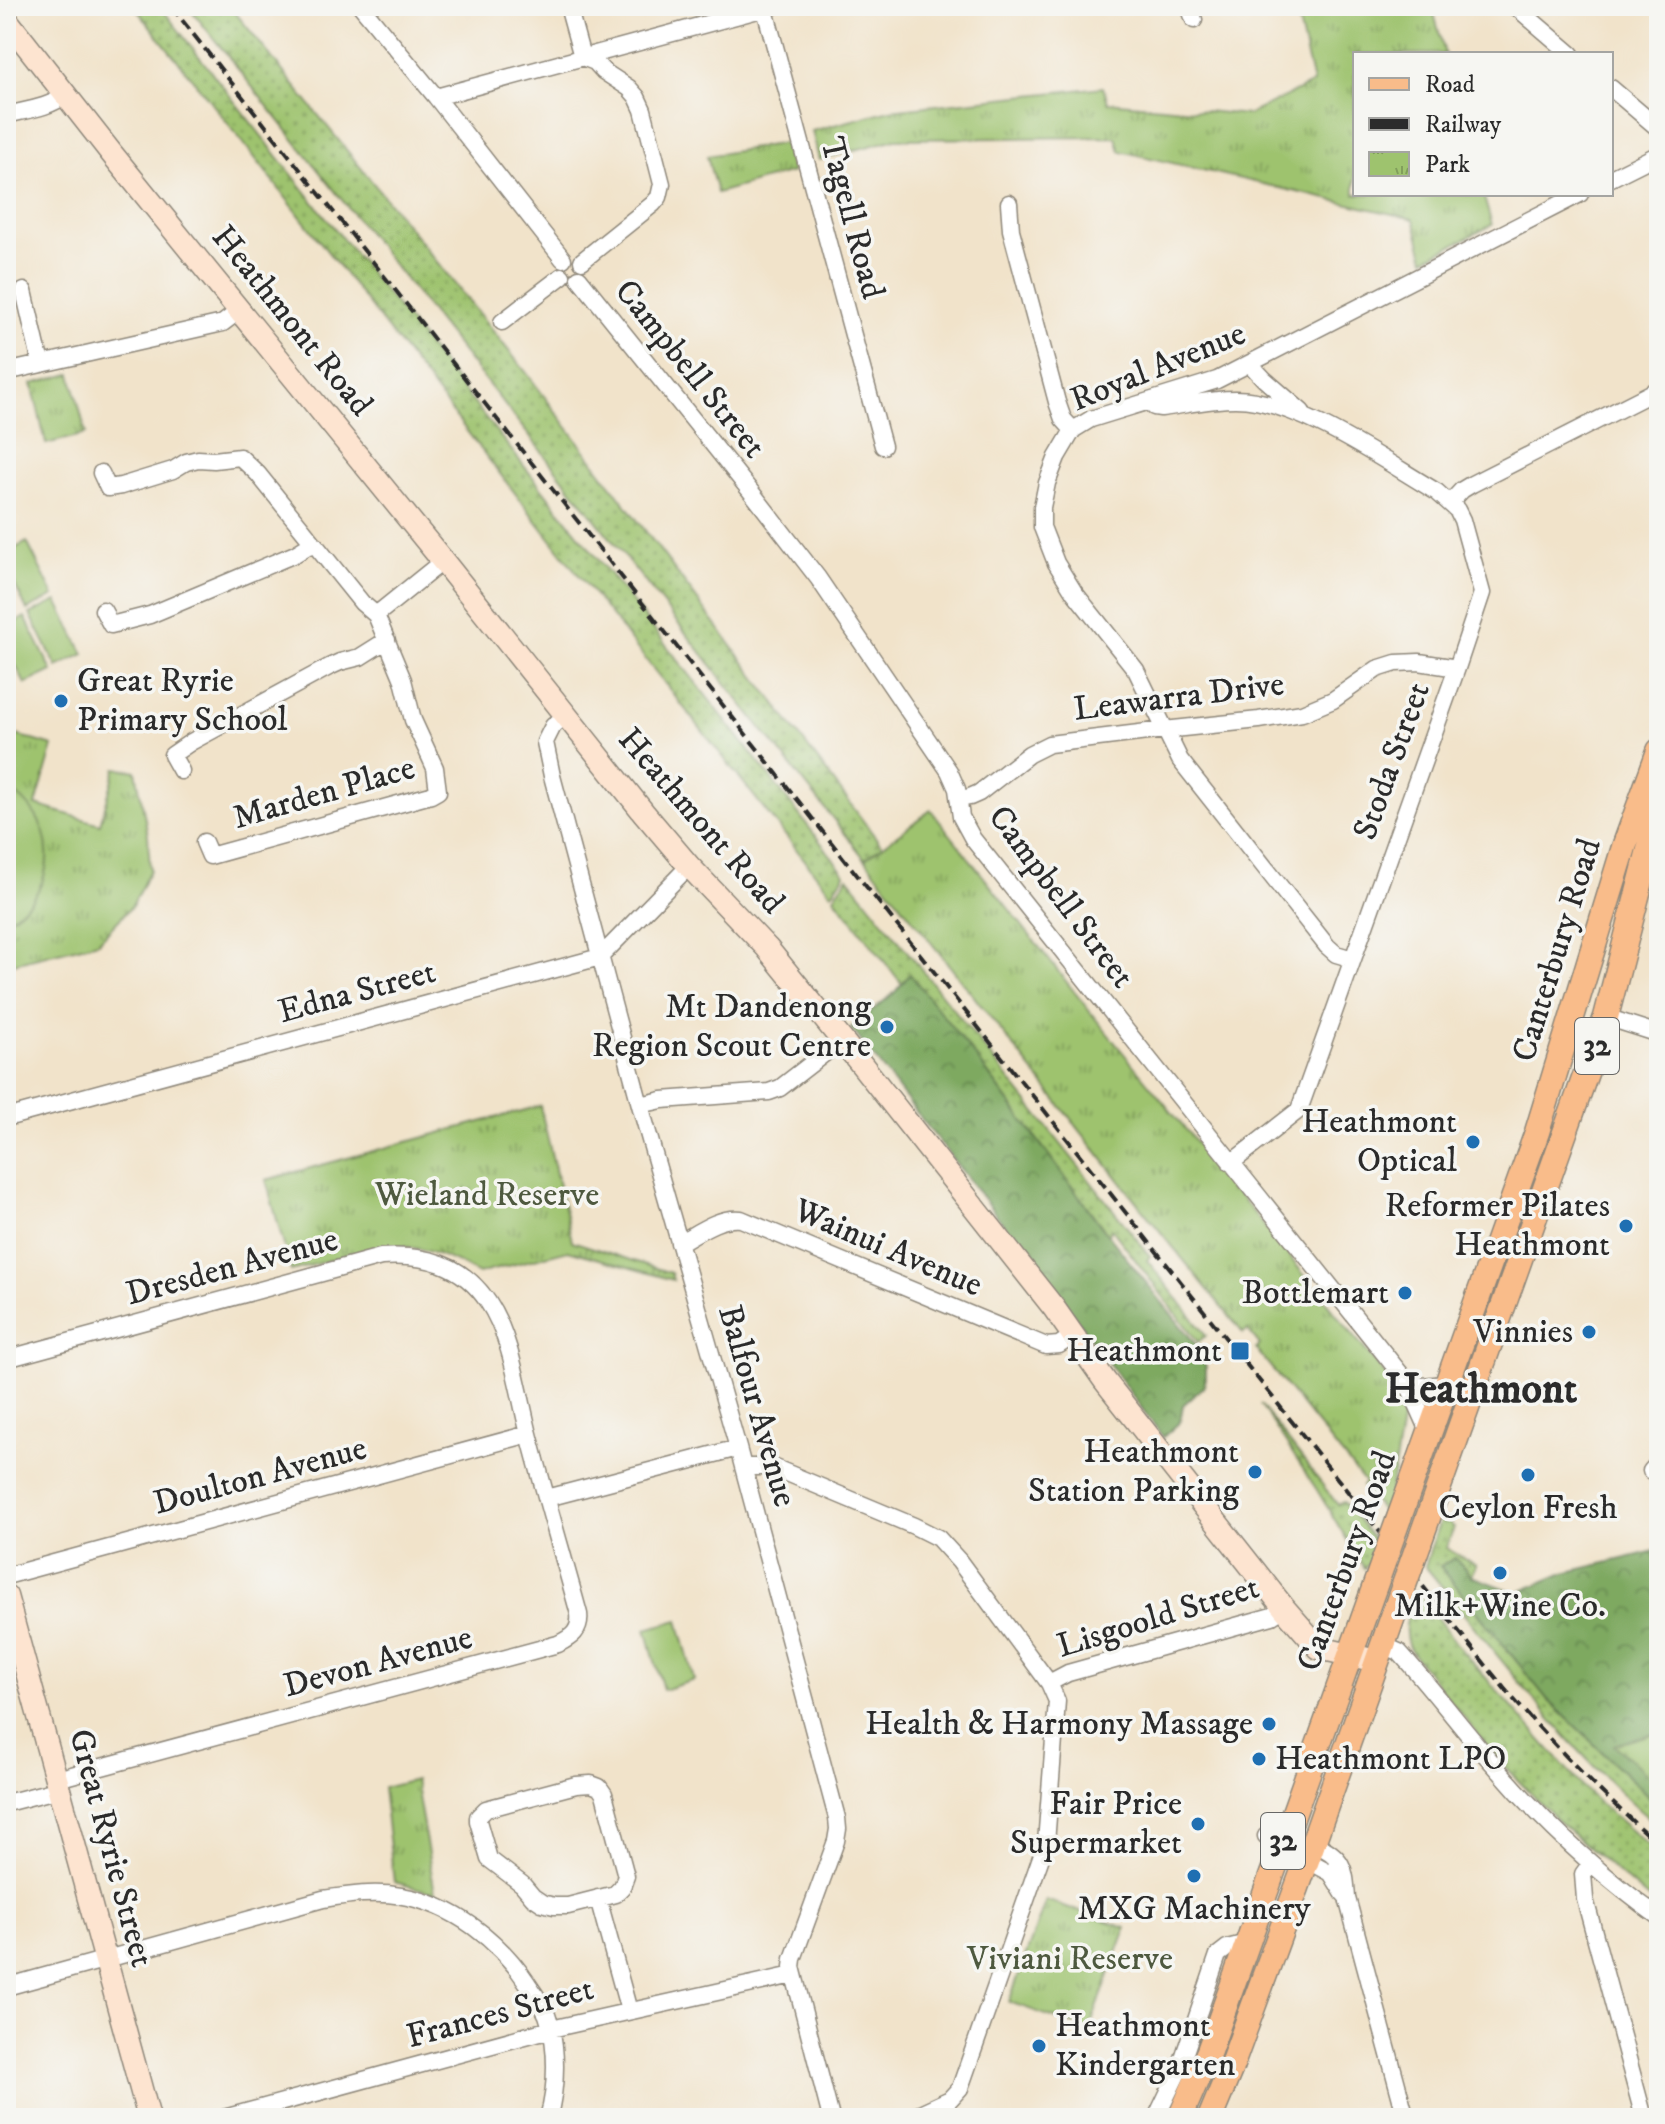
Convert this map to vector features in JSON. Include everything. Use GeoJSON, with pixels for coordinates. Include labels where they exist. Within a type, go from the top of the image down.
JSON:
{"type":"FeatureCollection","features":[{"type":"Feature","properties":{"kind":"main road","name":"Canterbury Road"},"geometry":{"type":"LineString","coordinates":[[1180,2118],[1200,2073],[1247,1943],[1275,1838],[1337,1690],[1537,1132],[1624,847],[1659,751]]}},
{"type":"Feature","properties":{"kind":"main road","name":"Canterbury Road"},"geometry":{"type":"LineString","coordinates":[[1210,2118],[1310,1852],[1606,1017],[1659,811]]}},
{"type":"Feature","properties":{"kind":"main road"},"geometry":{"type":"LineString","coordinates":[[1574,1008],[1606,1017]]}},
{"type":"Feature","properties":{"kind":"main road"},"geometry":{"type":"LineString","coordinates":[[1500,1234],[1525,1243]]}},
{"type":"Feature","properties":{"kind":"main road"},"geometry":{"type":"LineString","coordinates":[[1408,1492],[1420,1497],[1438,1487]]}},
{"type":"Feature","properties":{"kind":"main road"},"geometry":{"type":"LineString","coordinates":[[1275,1838],[1310,1852]]}},
{"type":"Feature","properties":{"kind":"street"},"geometry":{"type":"LineString","coordinates":[[361,6],[563,259]]}},
{"type":"Feature","properties":{"kind":"street"},"geometry":{"type":"LineString","coordinates":[[568,6],[582,57]]}},
{"type":"Feature","properties":{"kind":"street"},"geometry":{"type":"LineString","coordinates":[[1515,6],[1569,52]]}},
{"type":"Feature","properties":{"kind":"street"},"geometry":{"type":"LineString","coordinates":[[436,97],[767,7]]}},
{"type":"Feature","properties":{"kind":"street","name":"Tagell Road"},"geometry":{"type":"LineString","coordinates":[[767,7],[883,446]]}},
{"type":"Feature","properties":{"kind":"street","name":"Heathmont Road"},"geometry":{"type":"LineString","coordinates":[[6,19],[644,813],[689,866],[767,948],[842,1040],[1074,1335],[1105,1381],[1314,1642],[1337,1690]]}},
{"type":"Feature","properties":{"kind":"street"},"geometry":{"type":"LineString","coordinates":[[582,57],[595,62],[637,97],[662,184],[659,197],[653,204],[582,261]]}},
{"type":"Feature","properties":{"kind":"street"},"geometry":{"type":"LineString","coordinates":[[1613,90],[1659,129]]}},
{"type":"Feature","properties":{"kind":"street"},"geometry":{"type":"LineString","coordinates":[[6,115],[48,105],[66,94]]}},
{"type":"Feature","properties":{"kind":"street"},"geometry":{"type":"LineString","coordinates":[[1613,177],[1659,154]]}},
{"type":"Feature","properties":{"kind":"street","name":"Royal Avenue"},"geometry":{"type":"LineString","coordinates":[[1353,959],[1336,954],[1327,946],[1180,760],[1136,670],[1074,592],[1056,563],[1042,527],[1047,483],[1057,457],[1073,430],[1091,419],[1206,385],[1576,196]]}},
{"type":"Feature","properties":{"kind":"street"},"geometry":{"type":"LineString","coordinates":[[1009,203],[1011,230],[1057,402],[1063,419],[1073,430]]}},
{"type":"Feature","properties":{"kind":"street"},"geometry":{"type":"LineString","coordinates":[[502,322],[584,269],[582,261],[571,255],[559,265],[571,277]]}},
{"type":"Feature","properties":{"kind":"street","name":"Campbell Street"},"geometry":{"type":"LineString","coordinates":[[571,277],[818,578],[949,771],[957,789],[961,817],[973,839],[1407,1382],[1429,1431]]}},
{"type":"Feature","properties":{"kind":"street"},"geometry":{"type":"LineString","coordinates":[[24,291],[41,364]]}},
{"type":"Feature","properties":{"kind":"street"},"geometry":{"type":"LineString","coordinates":[[6,372],[223,323],[240,310]]}},
{"type":"Feature","properties":{"kind":"street","name":"Stoda Street"},"geometry":{"type":"LineString","coordinates":[[1250,364],[1313,420]]}},
{"type":"Feature","properties":{"kind":"street"},"geometry":{"type":"LineString","coordinates":[[1450,503],[1472,484],[1659,389]]}},
{"type":"Feature","properties":{"kind":"street","name":"Stoda Street"},"geometry":{"type":"LineString","coordinates":[[1140,404],[1161,408],[1236,399],[1271,404],[1313,420],[1437,492],[1450,503],[1462,520],[1482,593],[1299,1110],[1231,1163]]}},
{"type":"Feature","properties":{"kind":"street"},"geometry":{"type":"LineString","coordinates":[[101,473],[108,488],[173,470],[198,459],[240,457],[258,474],[362,603],[376,615],[387,640],[360,657],[329,667],[191,742],[172,755],[181,771]]}},
{"type":"Feature","properties":{"kind":"street"},"geometry":{"type":"LineString","coordinates":[[110,625],[150,615],[295,554],[313,543]]}},
{"type":"Feature","properties":{"kind":"street"},"geometry":{"type":"LineString","coordinates":[[376,615],[443,561]]}},
{"type":"Feature","properties":{"kind":"street","name":"Marden Place"},"geometry":{"type":"LineString","coordinates":[[209,855],[438,791],[435,768],[413,720],[403,680],[387,640]]}},
{"type":"Feature","properties":{"kind":"street","name":"Leawarra Drive"},"geometry":{"type":"LineString","coordinates":[[959,799],[979,793],[1029,754],[1049,744],[1302,713],[1333,700],[1377,669],[1396,663],[1419,662],[1457,668]]}},
{"type":"Feature","properties":{"kind":"street","name":"Balfour Avenue"},"geometry":{"type":"LineString","coordinates":[[566,715],[553,726],[545,742],[640,1105],[744,1467],[838,1824],[836,1841],[793,1959],[793,1975],[831,2118]]}},
{"type":"Feature","properties":{"kind":"street"},"geometry":{"type":"LineString","coordinates":[[600,957],[689,866]]}},
{"type":"Feature","properties":{"kind":"street","name":"Edna Street"},"geometry":{"type":"LineString","coordinates":[[6,1118],[600,957]]}},
{"type":"Feature","properties":{"kind":"street"},"geometry":{"type":"LineString","coordinates":[[1606,1017],[1659,1034]]}},
{"type":"Feature","properties":{"kind":"street"},"geometry":{"type":"LineString","coordinates":[[640,1105],[662,1100],[769,1092],[780,1088],[842,1040]]}},
{"type":"Feature","properties":{"kind":"street","name":"Wainui Avenue"},"geometry":{"type":"LineString","coordinates":[[679,1243],[718,1222],[741,1219],[1046,1346],[1059,1345],[1074,1335]]}},
{"type":"Feature","properties":{"kind":"street","name":"Dresden Avenue"},"geometry":{"type":"LineString","coordinates":[[6,1359],[381,1257],[407,1256],[438,1261],[469,1282],[487,1300],[497,1318],[547,1498]]}},
{"type":"Feature","properties":{"kind":"street"},"geometry":{"type":"LineString","coordinates":[[1407,1382],[1422,1386],[1447,1384]]}},
{"type":"Feature","properties":{"kind":"street","name":"Doulton Avenue"},"geometry":{"type":"LineString","coordinates":[[6,1576],[529,1434]]}},
{"type":"Feature","properties":{"kind":"street"},"geometry":{"type":"LineString","coordinates":[[547,1498],[738,1448]]}},
{"type":"Feature","properties":{"kind":"street"},"geometry":{"type":"LineString","coordinates":[[744,1467],[773,1467],[938,1538],[959,1561],[1055,1694],[1057,1707],[1046,1843],[960,2088],[950,2099],[909,2118]]}},
{"type":"Feature","properties":{"kind":"street","name":"Devon Avenue"},"geometry":{"type":"LineString","coordinates":[[59,1784],[569,1639],[579,1627],[579,1614],[547,1498]]}},
{"type":"Feature","properties":{"kind":"street","name":"Great Ryrie Street"},"geometry":{"type":"LineString","coordinates":[[6,1596],[149,2118]]}},
{"type":"Feature","properties":{"kind":"street","name":"Lisgoold Street"},"geometry":{"type":"LineString","coordinates":[[1049,1683],[1068,1673],[1272,1616],[1284,1608]]}},
{"type":"Feature","properties":{"kind":"street"},"geometry":{"type":"LineString","coordinates":[[1314,1642],[1380,1653],[1413,1667],[1540,1815],[1591,1863],[1659,1917]]}},
{"type":"Feature","properties":{"kind":"street"},"geometry":{"type":"LineString","coordinates":[[6,1803],[59,1784]]}},
{"type":"Feature","properties":{"kind":"street"},"geometry":{"type":"LineString","coordinates":[[576,1785],[599,1787],[606,1798],[626,1876],[619,1891],[598,1898],[558,1907],[533,1897],[487,1856],[478,1821],[480,1813],[576,1785]]}},
{"type":"Feature","properties":{"kind":"street"},"geometry":{"type":"LineString","coordinates":[[1310,1852],[1330,1851],[1335,1866],[1346,1880],[1347,1898],[1406,2118]]}},
{"type":"Feature","properties":{"kind":"street"},"geometry":{"type":"LineString","coordinates":[[1591,1863],[1583,1874],[1585,1899],[1644,2118]]}},
{"type":"Feature","properties":{"kind":"street"},"geometry":{"type":"LineString","coordinates":[[6,1987],[323,1899],[366,1893],[401,1895],[459,1917],[488,1937],[523,1976],[542,2005],[551,2029],[554,2079],[548,2118]]}},
{"type":"Feature","properties":{"kind":"street"},"geometry":{"type":"LineString","coordinates":[[598,1898],[629,2011]]}},
{"type":"Feature","properties":{"kind":"street"},"geometry":{"type":"LineString","coordinates":[[1156,2118],[1179,2070],[1218,1955],[1227,1948],[1247,1943]]}},
{"type":"Feature","properties":{"kind":"street","name":"Frances Street"},"geometry":{"type":"LineString","coordinates":[[224,2118],[551,2029],[793,1975]]}},
{"type":"Feature","properties":{"kind":"green space"},"geometry":{"type":"Polygon","coordinates":[[[134,6],[160,6],[675,656],[845,874],[833,892],[570,564],[134,6]]]}},
{"type":"Feature","properties":{"kind":"green space"},"geometry":{"type":"Polygon","coordinates":[[[188,6],[230,6],[526,372],[882,846],[865,859],[188,6]]]}},
{"type":"Feature","properties":{"kind":"green space"},"geometry":{"type":"Polygon","coordinates":[[[1326,6],[1432,6],[1444,52],[1353,52],[1353,196],[1484,196],[1492,225],[1425,259],[1414,219],[1120,151],[1116,137],[895,139],[819,160],[812,131],[890,110],[1103,87],[1108,102],[1248,115],[1313,83],[1297,14],[1326,6]]]}},
{"type":"Feature","properties":{"kind":"green space"},"geometry":{"type":"Polygon","coordinates":[[[784,143],[792,172],[717,193],[707,156],[784,143]]]}},
{"type":"Feature","properties":{"kind":"green space"},"geometry":{"type":"Polygon","coordinates":[[[71,374],[86,434],[46,444],[32,384],[71,374]]]}},
{"type":"Feature","properties":{"kind":"green space"},"geometry":{"type":"Polygon","coordinates":[[[27,542],[54,596],[27,610],[6,567],[6,553],[27,542]]]}},
{"type":"Feature","properties":{"kind":"green space"},"geometry":{"type":"Polygon","coordinates":[[[57,601],[84,654],[57,667],[30,614],[57,601]]]}},
{"type":"Feature","properties":{"kind":"green space"},"geometry":{"type":"Polygon","coordinates":[[[25,617],[52,671],[25,684],[6,646],[6,627],[25,617]]]}},
{"type":"Feature","properties":{"kind":"green space"},"geometry":{"type":"Polygon","coordinates":[[[6,734],[53,746],[36,805],[100,824],[116,768],[136,771],[148,835],[150,870],[132,906],[98,942],[6,965],[6,734]]]}},
{"type":"Feature","properties":{"kind":"green space"},"geometry":{"type":"Polygon","coordinates":[[[6,787],[24,800],[36,816],[44,835],[47,854],[45,873],[38,891],[25,907],[6,920],[6,787]]]}},
{"type":"Feature","properties":{"kind":"green space"},"geometry":{"type":"Polygon","coordinates":[[[931,810],[1095,1018],[1393,1384],[1405,1404],[1386,1517],[1362,1486],[1365,1483],[1256,1349],[1260,1345],[1248,1330],[1243,1333],[1147,1215],[865,859],[931,810]]]}},
{"type":"Feature","properties":{"kind":"green space"},"geometry":{"type":"Polygon","coordinates":[[[848,877],[1150,1256],[1147,1260],[1206,1335],[1198,1342],[1111,1228],[1109,1236],[978,1060],[910,975],[902,984],[834,897],[848,877]]]}},
{"type":"Feature","properties":{"kind":"green space"},"geometry":{"type":"Polygon","coordinates":[[[910,974],[1101,1226],[1200,1350],[1206,1367],[1203,1387],[1183,1405],[1180,1422],[1163,1437],[1056,1292],[851,1028],[894,993],[910,974]]]}},
{"type":"Feature","properties":{"kind":"green space","name":"Wieland Reserve"},"geometry":{"type":"Polygon","coordinates":[[[540,1106],[572,1241],[671,1273],[673,1280],[568,1250],[478,1274],[433,1253],[396,1246],[361,1251],[291,1271],[266,1180],[540,1106]]]}},
{"type":"Feature","properties":{"kind":"green space"},"geometry":{"type":"Polygon","coordinates":[[[1260,1404],[1338,1505],[1344,1502],[1377,1544],[1369,1564],[1364,1568],[1317,1490],[1260,1404]]]}},
{"type":"Feature","properties":{"kind":"green space"},"geometry":{"type":"Polygon","coordinates":[[[1440,1521],[1449,1522],[1454,1528],[1446,1548],[1476,1565],[1472,1576],[1455,1558],[1547,1699],[1659,1806],[1659,1827],[1565,1735],[1425,1566],[1440,1521]]]}},
{"type":"Feature","properties":{"kind":"green space"},"geometry":{"type":"Polygon","coordinates":[[[1659,1550],[1659,1806],[1547,1699],[1440,1566],[1455,1558],[1472,1576],[1517,1593],[1564,1573],[1659,1550]]]}},
{"type":"Feature","properties":{"kind":"green space"},"geometry":{"type":"Polygon","coordinates":[[[1416,1591],[1464,1653],[1588,1793],[1659,1855],[1659,1908],[1562,1825],[1498,1760],[1413,1654],[1406,1631],[1416,1591]]]}},
{"type":"Feature","properties":{"kind":"green space"},"geometry":{"type":"Polygon","coordinates":[[[678,1620],[694,1680],[663,1690],[646,1629],[678,1620]]]}},
{"type":"Feature","properties":{"kind":"green space"},"geometry":{"type":"Polygon","coordinates":[[[1659,1732],[1659,1784],[1614,1745],[1659,1732]]]}},
{"type":"Feature","properties":{"kind":"green space"},"geometry":{"type":"Polygon","coordinates":[[[415,1780],[435,1893],[394,1882],[383,1788],[415,1780]]]}},
{"type":"Feature","properties":{"kind":"green space","name":"Viviani Reserve"},"geometry":{"type":"Polygon","coordinates":[[[1046,1900],[1126,1928],[1089,2030],[1009,2002],[1046,1900]]]}},
{"type":"Feature","properties":{"kind":"railway"},"geometry":{"type":"LineString","coordinates":[[171,6],[1504,1688],[1578,1769],[1659,1845]]}},
{"type":"Feature","properties":{"kind":"place","name":"Great Ryrie Primary School"},"geometry":{"type":"Point","coordinates":[61,701]}},
{"type":"Feature","properties":{"kind":"place","name":"Mt Dandenong Region Scout Centre"},"geometry":{"type":"Point","coordinates":[887,1027]}},
{"type":"Feature","properties":{"kind":"place","name":"Heathmont Optical"},"geometry":{"type":"Point","coordinates":[1473,1142]}},
{"type":"Feature","properties":{"kind":"place","name":"Reformer Pilates Heathmont"},"geometry":{"type":"Point","coordinates":[1626,1226]}},
{"type":"Feature","properties":{"kind":"place","name":"Bottlemart"},"geometry":{"type":"Point","coordinates":[1405,1293]}},
{"type":"Feature","properties":{"kind":"place","name":"Vinnies"},"geometry":{"type":"Point","coordinates":[1589,1332]}},
{"type":"Feature","properties":{"kind":"place","name":"Heathmont"},"geometry":{"type":"Point","coordinates":[1240,1351]}},
{"type":"Feature","properties":{"kind":"place","name":"Heathmont Station Parking"},"geometry":{"type":"Point","coordinates":[1255,1472]}},
{"type":"Feature","properties":{"kind":"place","name":"Ceylon Fresh"},"geometry":{"type":"Point","coordinates":[1528,1475]}},
{"type":"Feature","properties":{"kind":"place","name":"Milk+Wine Co."},"geometry":{"type":"Point","coordinates":[1500,1573]}},
{"type":"Feature","properties":{"kind":"place","name":"Health & Harmony Massage"},"geometry":{"type":"Point","coordinates":[1269,1724]}},
{"type":"Feature","properties":{"kind":"place","name":"Heathmont LPO"},"geometry":{"type":"Point","coordinates":[1259,1759]}},
{"type":"Feature","properties":{"kind":"place","name":"Fair Price Supermarket"},"geometry":{"type":"Point","coordinates":[1198,1824]}},
{"type":"Feature","properties":{"kind":"place","name":"MXG Machinery"},"geometry":{"type":"Point","coordinates":[1194,1876]}},
{"type":"Feature","properties":{"kind":"place","name":"Heathmont Kindergarten"},"geometry":{"type":"Point","coordinates":[1039,2046]}},
{"type":"Feature","properties":{"kind":"district","name":"Heathmont"},"geometry":{"type":"Point","coordinates":[1481,1390]}}]}
